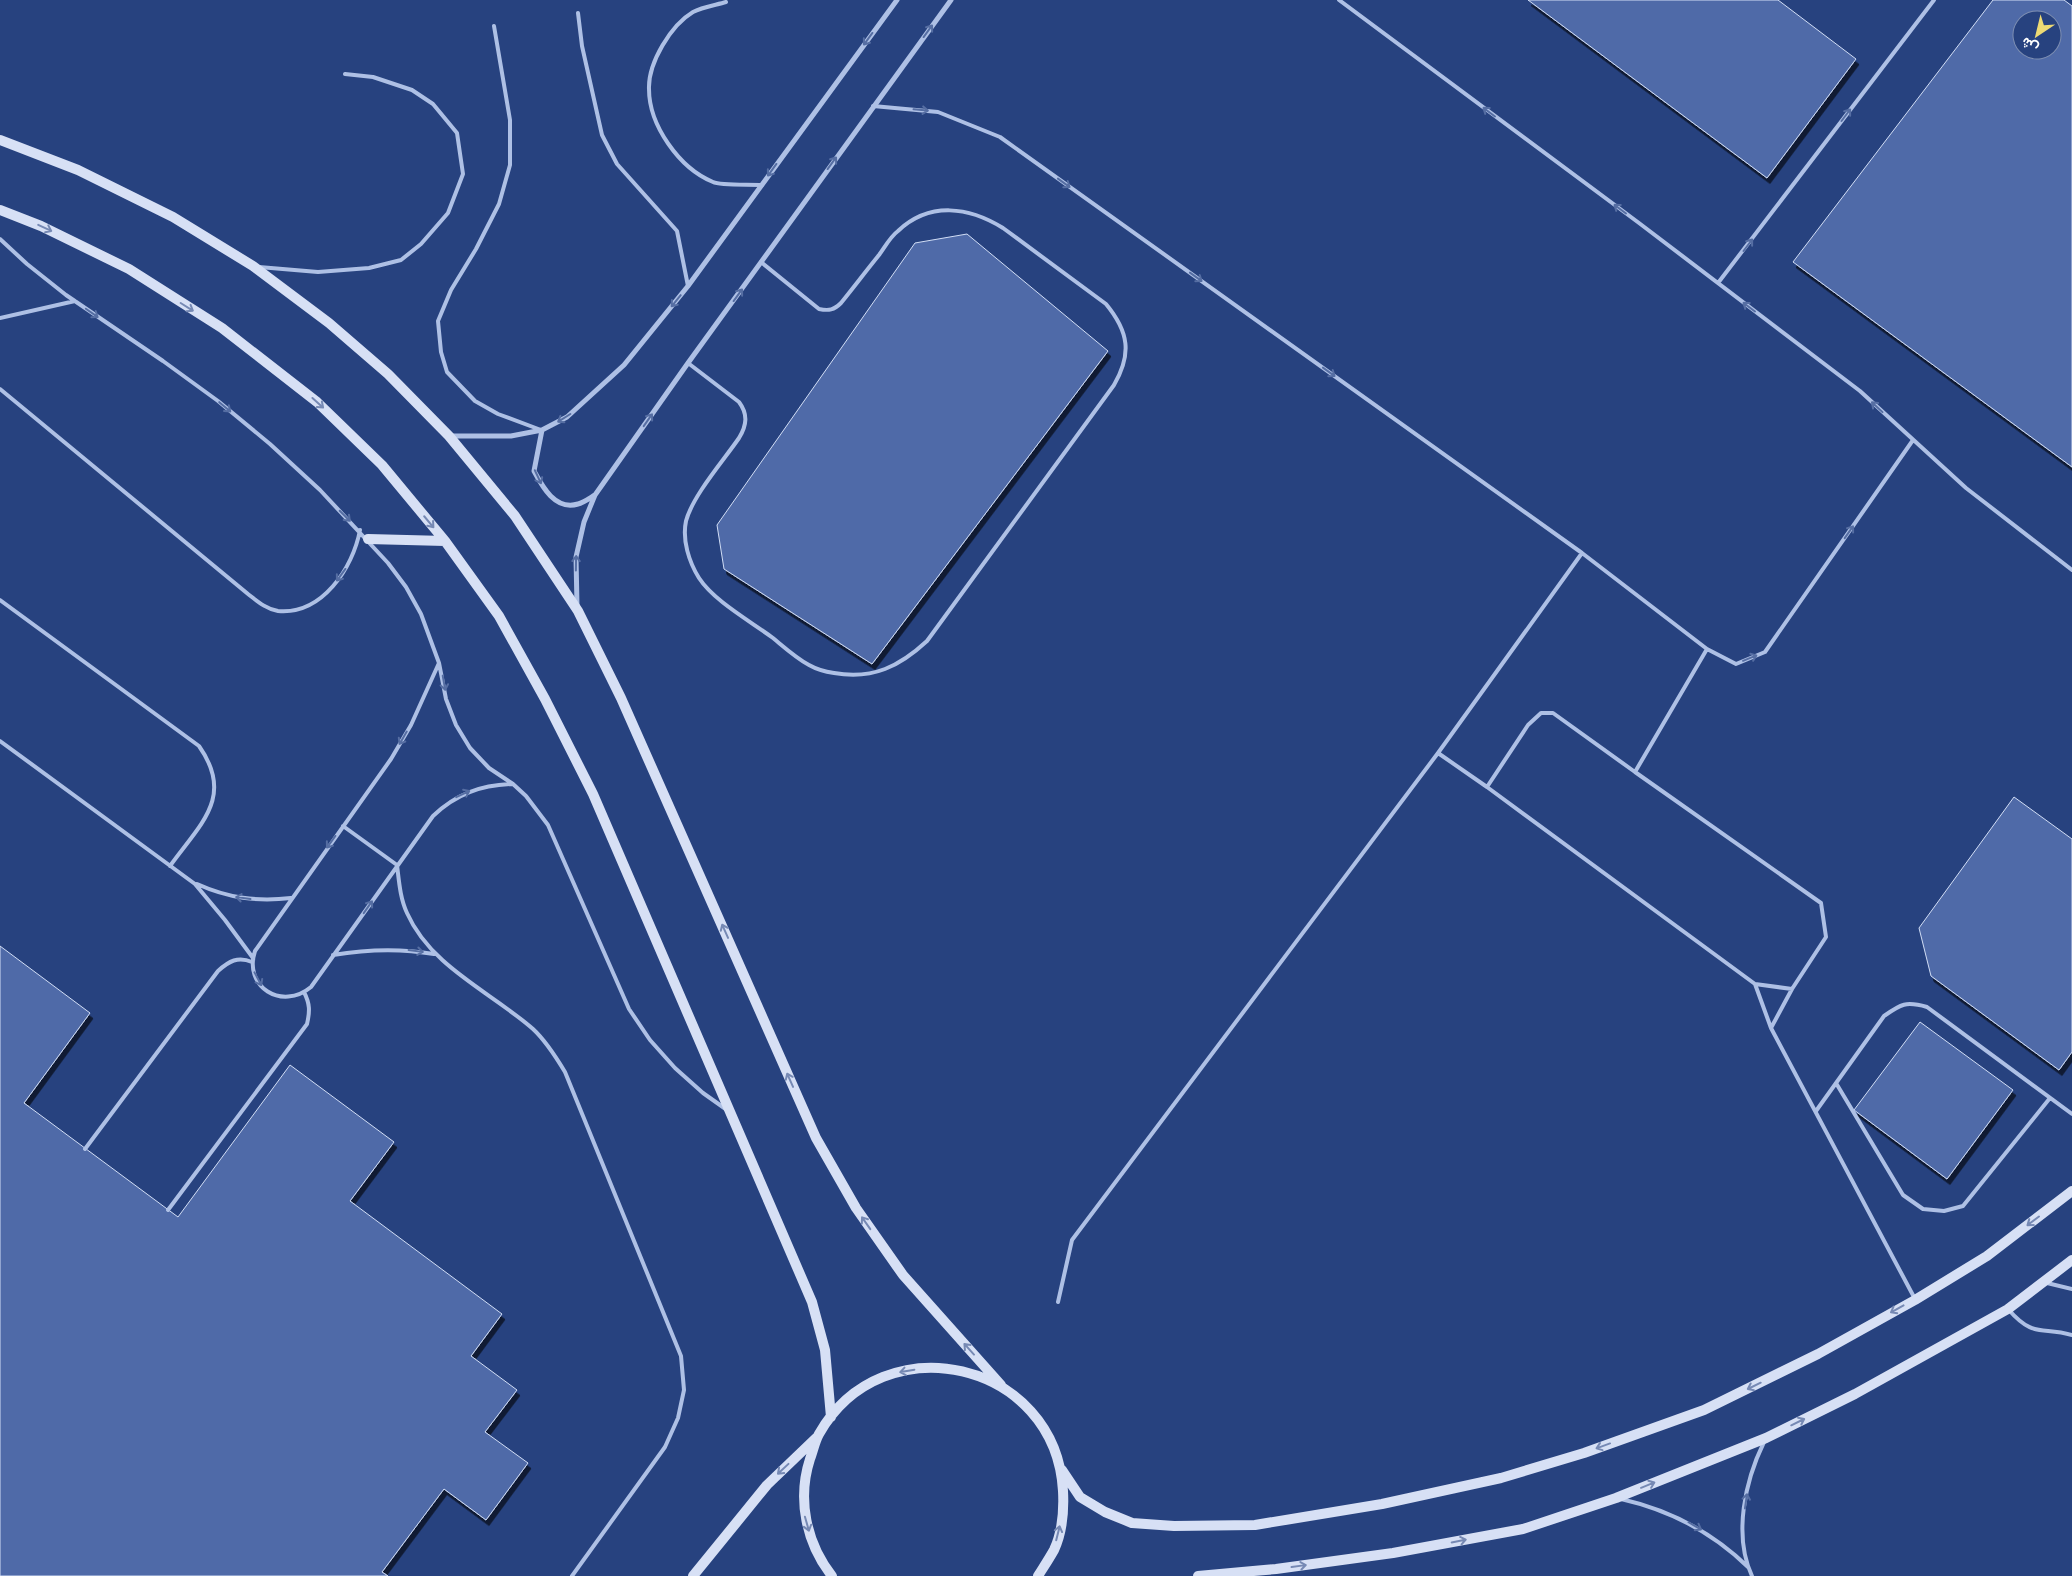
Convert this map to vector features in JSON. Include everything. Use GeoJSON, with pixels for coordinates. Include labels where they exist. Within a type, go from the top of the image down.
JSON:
{"type":"FeatureCollection","features":[{"type":"Feature","properties":{"kind":"street"},"geometry":{"type":"LineString","coordinates":[[449,436],[511,436],[542,430],[566,417],[624,365],[688,286],[897,0]]}},
{"type":"Feature","properties":{"kind":"street"},"geometry":{"type":"LineString","coordinates":[[578,611],[576,557],[584,522],[595,495],[688,362],[951,0]]}},
{"type":"Feature","properties":{"kind":"street"},"geometry":{"type":"LineString","coordinates":[[0,140],[78,170],[173,217],[253,266],[337,330],[388,374],[449,436],[514,516],[578,611],[641,742],[816,1138],[856,1208],[903,1275],[1001,1385],[1029,1408],[1050,1437],[1062,1470],[1080,1497],[1105,1512],[1132,1523],[1174,1526],[1254,1525],[1382,1504],[1501,1478],[1584,1453],[1704,1410],[1818,1354],[1915,1300],[1987,1256],[2072,1191]]}},
{"type":"Feature","properties":{"kind":"street"},"geometry":{"type":"LineString","coordinates":[[0,210],[41,226],[129,270],[222,328],[324,409],[382,465],[445,541],[499,616],[545,699],[593,794],[812,1302],[825,1350],[831,1416]]}},
{"type":"Feature","properties":{"kind":"street"},"geometry":{"type":"LineString","coordinates":[[542,430],[534,471],[548,495],[561,503],[576,505],[595,495]]}},
{"type":"Feature","properties":{"kind":"street"},"geometry":{"type":"LineString","coordinates":[[368,539],[445,541]]}},
{"type":"Feature","properties":{"kind":"street"},"geometry":{"type":"LineString","coordinates":[[1198,1576],[1276,1569],[1393,1553],[1523,1529],[1616,1498],[1766,1438],[1855,1394],[2008,1309],[2072,1260]]}},
{"type":"Feature","properties":{"kind":"street"},"geometry":{"type":"LineString","coordinates":[[693,1576],[767,1484],[818,1435],[831,1416],[858,1391],[891,1374],[928,1367],[966,1371],[1001,1385]]}},
{"type":"Feature","properties":{"kind":"street"},"geometry":{"type":"LineString","coordinates":[[818,1435],[804,1476],[805,1520],[820,1561],[832,1576]]}},
{"type":"Feature","properties":{"kind":"street"},"geometry":{"type":"LineString","coordinates":[[1038,1576],[1054,1549],[1064,1510],[1062,1470]]}},
{"type":"Feature","properties":{"kind":"lane"},"geometry":{"type":"LineString","coordinates":[[1339,0],[1860,391],[1966,488],[2072,570]]}},
{"type":"Feature","properties":{"kind":"lane"},"geometry":{"type":"LineString","coordinates":[[1718,283],[1934,0]]}},
{"type":"Feature","properties":{"kind":"lane"},"geometry":{"type":"LineString","coordinates":[[726,2],[693,12],[669,33],[656,58],[648,88],[652,111],[666,140],[680,161],[714,183],[762,185]]}},
{"type":"Feature","properties":{"kind":"lane"},"geometry":{"type":"LineString","coordinates":[[578,13],[582,46],[602,135],[618,164],[678,231],[688,286]]}},
{"type":"Feature","properties":{"kind":"lane"},"geometry":{"type":"LineString","coordinates":[[494,26],[510,120],[510,165],[499,204],[476,249],[451,290],[438,321],[441,352],[447,372],[475,401],[498,414],[542,430]]}},
{"type":"Feature","properties":{"kind":"lane"},"geometry":{"type":"LineString","coordinates":[[253,266],[318,272],[370,268],[401,260],[422,244],[448,214],[463,174],[457,133],[433,104],[412,90],[373,77],[345,74]]}},
{"type":"Feature","properties":{"kind":"lane"},"geometry":{"type":"LineString","coordinates":[[873,106],[938,112],[1000,137],[1582,553],[1706,649],[1736,664],[1765,652],[1913,440]]}},
{"type":"Feature","properties":{"kind":"lane"},"geometry":{"type":"LineString","coordinates":[[688,362],[739,402],[744,409],[746,419],[745,429],[694,503],[688,515],[686,542],[690,562],[700,580],[714,595],[810,665],[834,673],[860,674],[885,670],[908,658],[927,641],[1123,370],[1127,352],[1125,334],[1118,318],[1106,304],[1003,228],[987,218],[968,212],[950,210],[930,213],[912,220],[897,231],[841,303],[835,308],[827,310],[819,309],[761,262]]}},
{"type":"Feature","properties":{"kind":"lane"},"geometry":{"type":"LineString","coordinates":[[0,238],[28,264],[75,301],[218,401],[270,444],[320,490],[368,539],[406,587],[421,614],[439,662],[446,699],[456,725],[470,748],[489,768],[513,784],[538,810],[548,825],[629,1009],[650,1040],[676,1068],[703,1093],[733,1115]]}},
{"type":"Feature","properties":{"kind":"lane"},"geometry":{"type":"LineString","coordinates":[[0,318],[75,301]]}},
{"type":"Feature","properties":{"kind":"lane"},"geometry":{"type":"LineString","coordinates":[[0,389],[265,607],[292,611],[311,604],[327,592],[342,576],[357,546],[360,530]]}},
{"type":"Feature","properties":{"kind":"lane"},"geometry":{"type":"LineString","coordinates":[[1058,1302],[1072,1240],[1438,753],[1582,553]]}},
{"type":"Feature","properties":{"kind":"lane"},"geometry":{"type":"LineString","coordinates":[[0,600],[199,746],[209,760],[215,776],[213,800],[208,812],[170,866]]}},
{"type":"Feature","properties":{"kind":"lane"},"geometry":{"type":"LineString","coordinates":[[1635,772],[1706,649]]}},
{"type":"Feature","properties":{"kind":"lane"},"geometry":{"type":"LineString","coordinates":[[439,662],[411,725],[391,759],[259,945],[253,960],[254,974],[260,985],[269,993],[280,998],[293,997],[304,992],[310,987],[333,956],[423,828],[445,805],[459,796],[476,789],[494,784],[513,784]]}},
{"type":"Feature","properties":{"kind":"lane"},"geometry":{"type":"LineString","coordinates":[[1487,787],[1528,725],[1541,713],[1553,713],[1821,902],[1826,937],[1792,989],[1771,1028]]}},
{"type":"Feature","properties":{"kind":"lane"},"geometry":{"type":"LineString","coordinates":[[0,741],[195,884],[218,893],[242,899],[266,901],[291,898]]}},
{"type":"Feature","properties":{"kind":"lane"},"geometry":{"type":"LineString","coordinates":[[1438,753],[1755,984],[1792,989]]}},
{"type":"Feature","properties":{"kind":"lane"},"geometry":{"type":"LineString","coordinates":[[343,826],[397,865],[399,890],[406,913],[418,935],[434,954],[533,1030],[551,1049],[566,1072],[682,1356],[684,1390],[678,1418],[665,1448],[572,1576]]}},
{"type":"Feature","properties":{"kind":"lane"},"geometry":{"type":"LineString","coordinates":[[195,884],[225,920],[253,960]]}},
{"type":"Feature","properties":{"kind":"lane"},"geometry":{"type":"LineString","coordinates":[[333,956],[360,950],[386,948],[434,954]]}},
{"type":"Feature","properties":{"kind":"lane"},"geometry":{"type":"LineString","coordinates":[[84,1149],[218,970],[226,963],[235,959],[253,960]]}},
{"type":"Feature","properties":{"kind":"lane"},"geometry":{"type":"LineString","coordinates":[[1755,984],[1771,1028],[1915,1300]]}},
{"type":"Feature","properties":{"kind":"lane"},"geometry":{"type":"LineString","coordinates":[[168,1210],[307,1024],[310,1012],[309,1001],[304,992]]}},
{"type":"Feature","properties":{"kind":"lane"},"geometry":{"type":"LineString","coordinates":[[1816,1112],[1884,1016],[1897,1006],[1911,1002],[1927,1006],[2072,1114]]}},
{"type":"Feature","properties":{"kind":"lane"},"geometry":{"type":"LineString","coordinates":[[1836,1083],[1903,1195],[1923,1209],[1944,1211],[1962,1206],[2050,1098]]}},
{"type":"Feature","properties":{"kind":"lane"},"geometry":{"type":"LineString","coordinates":[[2044,1282],[2072,1289]]}},
{"type":"Feature","properties":{"kind":"lane"},"geometry":{"type":"LineString","coordinates":[[2008,1309],[2019,1322],[2033,1329],[2072,1335]]}},
{"type":"Feature","properties":{"kind":"lane"},"geometry":{"type":"LineString","coordinates":[[1752,1576],[1748,1567],[1743,1523],[1745,1500],[1749,1479],[1766,1438]]}},
{"type":"Feature","properties":{"kind":"lane"},"geometry":{"type":"LineString","coordinates":[[1616,1498],[1665,1512],[1687,1522],[1730,1550],[1748,1567]]}},
{"type":"Feature","properties":{"kind":"building"},"geometry":{"type":"Polygon","coordinates":[[[1528,0],[1778,0],[1856,59],[1767,178],[1528,0]]]}},
{"type":"Feature","properties":{"kind":"building"},"geometry":{"type":"Polygon","coordinates":[[[1993,0],[2064,0],[2072,6],[2072,467],[1793,262],[1993,0]]]}},
{"type":"Feature","properties":{"kind":"building"},"geometry":{"type":"Polygon","coordinates":[[[967,234],[1108,351],[872,664],[724,569],[717,525],[915,243],[967,234]]]}},
{"type":"Feature","properties":{"kind":"building"},"geometry":{"type":"Polygon","coordinates":[[[2014,797],[2072,839],[2072,1052],[2059,1070],[1931,976],[1919,928],[2014,797]]]}},
{"type":"Feature","properties":{"kind":"building"},"geometry":{"type":"Polygon","coordinates":[[[0,946],[90,1013],[24,1103],[178,1217],[290,1065],[394,1142],[350,1201],[502,1314],[471,1356],[517,1390],[485,1432],[528,1463],[486,1520],[444,1489],[382,1572],[388,1576],[0,1576],[0,946]]]}},
{"type":"Feature","properties":{"kind":"building"},"geometry":{"type":"Polygon","coordinates":[[[1920,1022],[2013,1090],[1947,1179],[1854,1110],[1920,1022]]]}}]}
